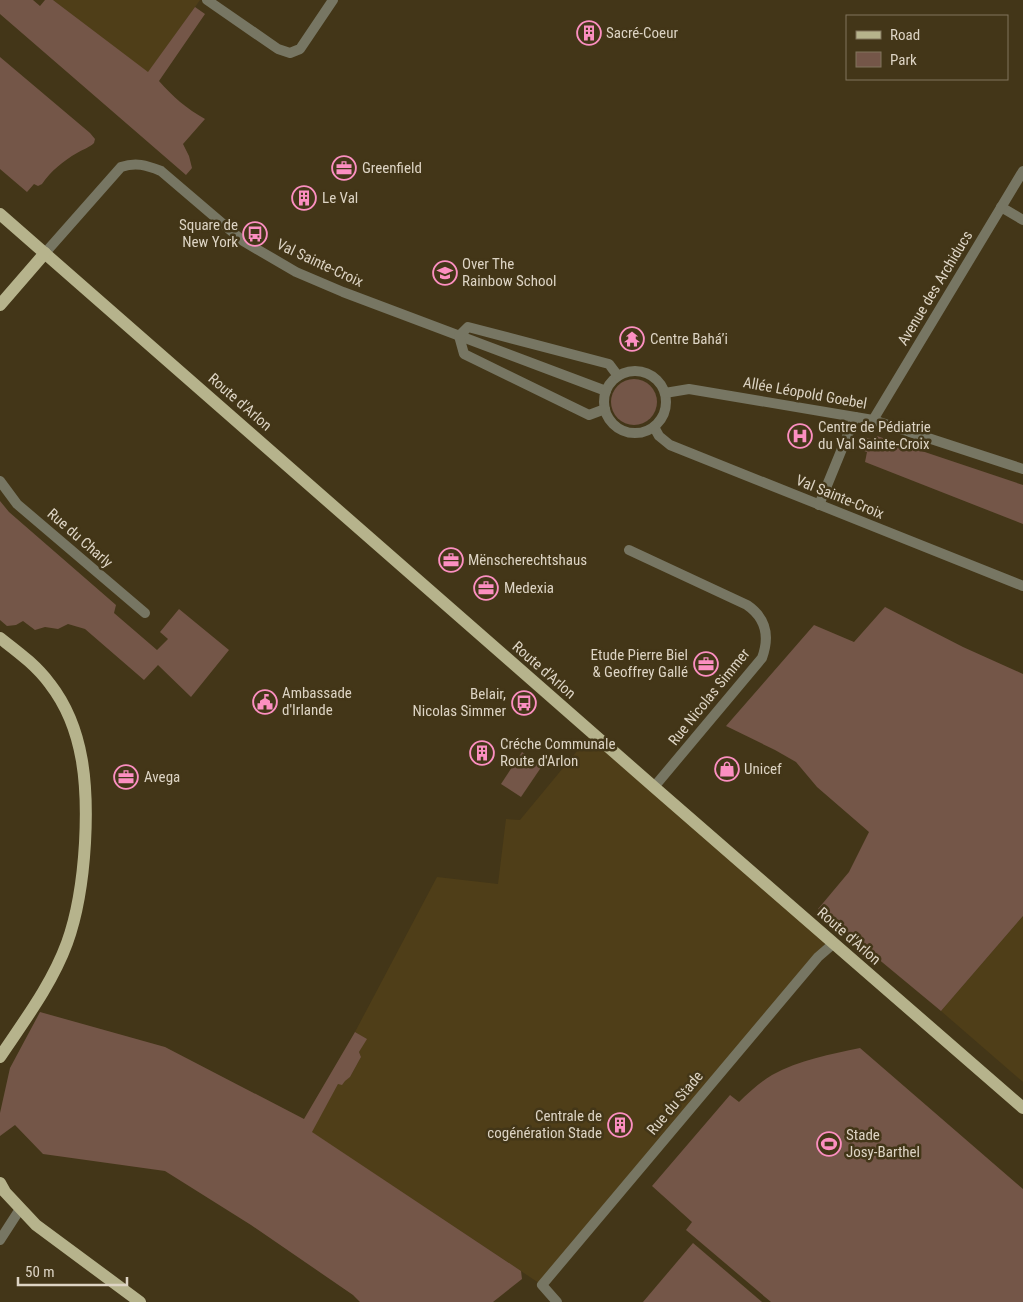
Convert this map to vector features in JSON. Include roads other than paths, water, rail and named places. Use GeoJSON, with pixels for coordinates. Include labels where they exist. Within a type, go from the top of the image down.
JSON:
{"type":"FeatureCollection","features":[{"type":"Feature","properties":{"kind":"main road","name":"Route d'Arlon"},"geometry":{"type":"LineString","coordinates":[[0,214],[833,944],[1023,1108]]}},
{"type":"Feature","properties":{"kind":"main road"},"geometry":{"type":"LineString","coordinates":[[0,306],[45,253]]}},
{"type":"Feature","properties":{"kind":"main road"},"geometry":{"type":"LineString","coordinates":[[0,638],[38,669],[62,703],[76,735],[84,766],[87,808],[83,877],[75,917],[66,944],[56,967],[0,1057]]}},
{"type":"Feature","properties":{"kind":"main road"},"geometry":{"type":"LineString","coordinates":[[0,1183],[5,1192],[36,1225],[140,1302]]}},
{"type":"Feature","properties":{"kind":"street"},"geometry":{"type":"LineString","coordinates":[[207,0],[278,49],[290,54],[300,49],[333,0]]}},
{"type":"Feature","properties":{"kind":"street","name":"Val Sainte-Croix"},"geometry":{"type":"LineString","coordinates":[[45,253],[121,167],[130,164],[142,164],[161,171],[243,240],[296,272],[330,288],[606,391]]}},
{"type":"Feature","properties":{"kind":"street","name":"Avenue des Archiducs"},"geometry":{"type":"LineString","coordinates":[[873,420],[1023,172]]}},
{"type":"Feature","properties":{"kind":"street"},"geometry":{"type":"LineString","coordinates":[[1002,207],[1023,220]]}},
{"type":"Feature","properties":{"kind":"street"},"geometry":{"type":"LineString","coordinates":[[605,409],[589,415],[464,354],[459,336],[468,327],[609,364],[618,376]]}},
{"type":"Feature","properties":{"kind":"street"},"geometry":{"type":"LineString","coordinates":[[629,372],[640,372],[651,376],[660,383],[665,393],[665,412],[654,427],[642,432],[630,433],[619,428],[610,420],[605,409],[604,400],[606,391],[618,376],[629,372]]}},
{"type":"Feature","properties":{"kind":"street","name":"Allée Léopold Goebel"},"geometry":{"type":"LineString","coordinates":[[665,393],[689,389],[873,420],[1023,468]]}},
{"type":"Feature","properties":{"kind":"street"},"geometry":{"type":"LineString","coordinates":[[819,505],[855,417]]}},
{"type":"Feature","properties":{"kind":"street","name":"Val Sainte-Croix"},"geometry":{"type":"LineString","coordinates":[[654,427],[659,436],[670,445],[1023,586]]}},
{"type":"Feature","properties":{"kind":"street","name":"Rue du Charly"},"geometry":{"type":"LineString","coordinates":[[0,481],[17,504],[145,613]]}},
{"type":"Feature","properties":{"kind":"street","name":"Rue Nicolas Simmer"},"geometry":{"type":"LineString","coordinates":[[629,550],[747,605],[755,611],[762,621],[766,634],[767,644],[762,658],[654,787]]}},
{"type":"Feature","properties":{"kind":"street","name":"Rue du Stade"},"geometry":{"type":"LineString","coordinates":[[557,1302],[542,1285],[818,957],[833,944]]}},
{"type":"Feature","properties":{"kind":"street"},"geometry":{"type":"LineString","coordinates":[[0,1240],[20,1209]]}},
{"type":"Feature","properties":{"kind":"place","name":"Sacré-Coeur"},"geometry":{"type":"Point","coordinates":[589,33]}},
{"type":"Feature","properties":{"kind":"place","name":"Greenfield"},"geometry":{"type":"Point","coordinates":[344,168]}},
{"type":"Feature","properties":{"kind":"place","name":"Le Val"},"geometry":{"type":"Point","coordinates":[304,198]}},
{"type":"Feature","properties":{"kind":"place","name":"Square de New York"},"geometry":{"type":"Point","coordinates":[255,234]}},
{"type":"Feature","properties":{"kind":"place","name":"Over The Rainbow School"},"geometry":{"type":"Point","coordinates":[445,273]}},
{"type":"Feature","properties":{"kind":"place","name":"Centre Bahá’i"},"geometry":{"type":"Point","coordinates":[632,339]}},
{"type":"Feature","properties":{"kind":"place","name":"Centre de Pédiatrie du Val Sainte-Croix"},"geometry":{"type":"Point","coordinates":[800,436]}},
{"type":"Feature","properties":{"kind":"place","name":"Mënscherechtshaus"},"geometry":{"type":"Point","coordinates":[451,560]}},
{"type":"Feature","properties":{"kind":"place","name":"Medexia"},"geometry":{"type":"Point","coordinates":[486,588]}},
{"type":"Feature","properties":{"kind":"place","name":"Etude Pierre Biel & Geoffrey Gallé"},"geometry":{"type":"Point","coordinates":[706,664]}},
{"type":"Feature","properties":{"kind":"place","name":"Ambassade d'Irlande"},"geometry":{"type":"Point","coordinates":[265,702]}},
{"type":"Feature","properties":{"kind":"place","name":"Belair, Nicolas Simmer"},"geometry":{"type":"Point","coordinates":[524,703]}},
{"type":"Feature","properties":{"kind":"place","name":"Créche Communale Route d'Arlon"},"geometry":{"type":"Point","coordinates":[482,753]}},
{"type":"Feature","properties":{"kind":"place","name":"Unicef"},"geometry":{"type":"Point","coordinates":[727,769]}},
{"type":"Feature","properties":{"kind":"place","name":"Avega"},"geometry":{"type":"Point","coordinates":[126,777]}},
{"type":"Feature","properties":{"kind":"place","name":"Centrale de cogénération Stade"},"geometry":{"type":"Point","coordinates":[620,1125]}},
{"type":"Feature","properties":{"kind":"place","name":"Stade Josy-Barthel"},"geometry":{"type":"Point","coordinates":[829,1144]}}]}
